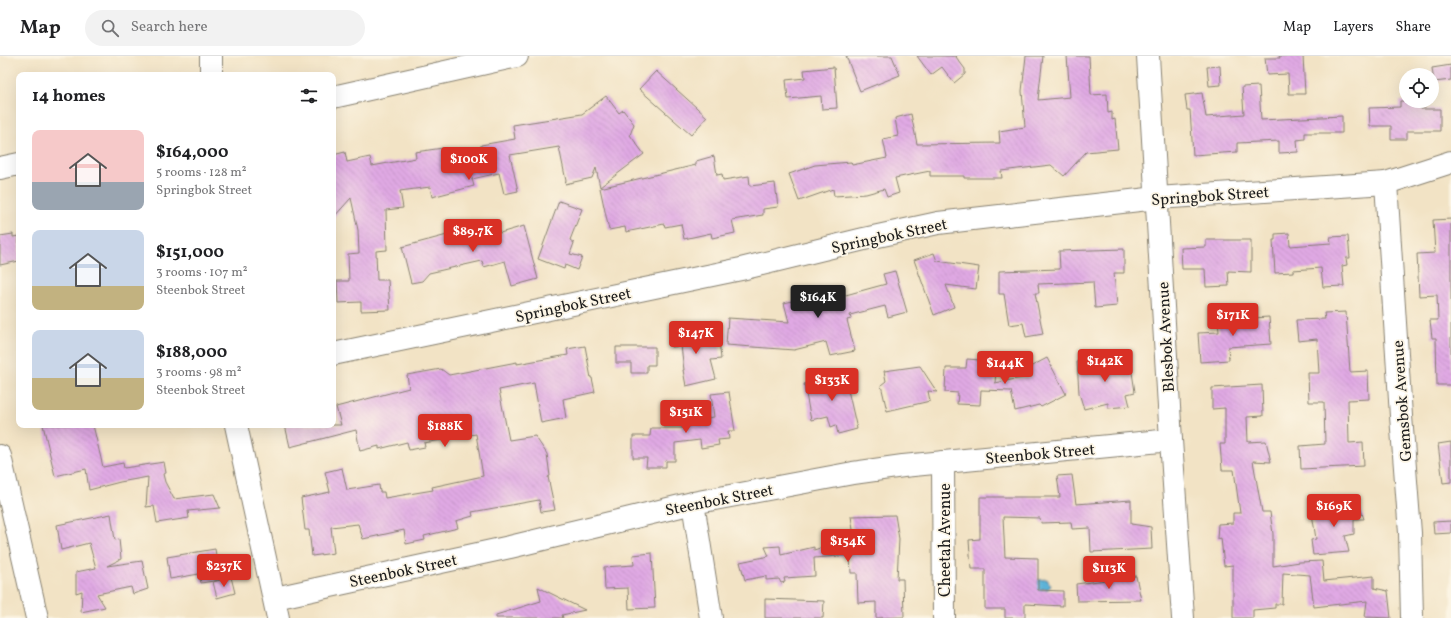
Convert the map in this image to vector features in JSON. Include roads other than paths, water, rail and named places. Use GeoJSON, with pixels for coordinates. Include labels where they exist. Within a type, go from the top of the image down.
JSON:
{"type":"FeatureCollection","features":[{"type":"Feature","properties":{"kind":"street"},"geometry":{"type":"LineString","coordinates":[[211,56],[211,72]]}},
{"type":"Feature","properties":{"kind":"street"},"geometry":{"type":"LineString","coordinates":[[336,96],[517,56]]}},
{"type":"Feature","properties":{"kind":"street","name":"Blesbok Avenue"},"geometry":{"type":"LineString","coordinates":[[1148,56],[1183,618]]}},
{"type":"Feature","properties":{"kind":"street","name":"Springbok Street"},"geometry":{"type":"LineString","coordinates":[[336,353],[741,269],[864,239],[938,223],[1157,198],[1386,184],[1451,162]]}},
{"type":"Feature","properties":{"kind":"street"},"geometry":{"type":"LineString","coordinates":[[0,168],[16,165]]}},
{"type":"Feature","properties":{"kind":"street","name":"Gemsbok Avenue"},"geometry":{"type":"LineString","coordinates":[[1386,184],[1400,408],[1410,533],[1412,618]]}},
{"type":"Feature","properties":{"kind":"street"},"geometry":{"type":"LineString","coordinates":[[237,428],[276,608]]}},
{"type":"Feature","properties":{"kind":"street","name":"Steenbok Street"},"geometry":{"type":"LineString","coordinates":[[276,608],[510,547],[693,503],[853,473],[903,466],[1171,440]]}},
{"type":"Feature","properties":{"kind":"street"},"geometry":{"type":"LineString","coordinates":[[0,456],[2,479],[37,618]]}},
{"type":"Feature","properties":{"kind":"street","name":"Cheetah Avenue"},"geometry":{"type":"LineString","coordinates":[[944,462],[944,618]]}},
{"type":"Feature","properties":{"kind":"street"},"geometry":{"type":"LineString","coordinates":[[693,503],[711,618]]}},
{"type":"Feature","properties":{"kind":"water"},"geometry":{"type":"Polygon","coordinates":[[[1047,579],[1051,586],[1048,589],[1042,589],[1042,601],[1029,585],[1038,584],[1038,580],[1047,579]]]}}]}
